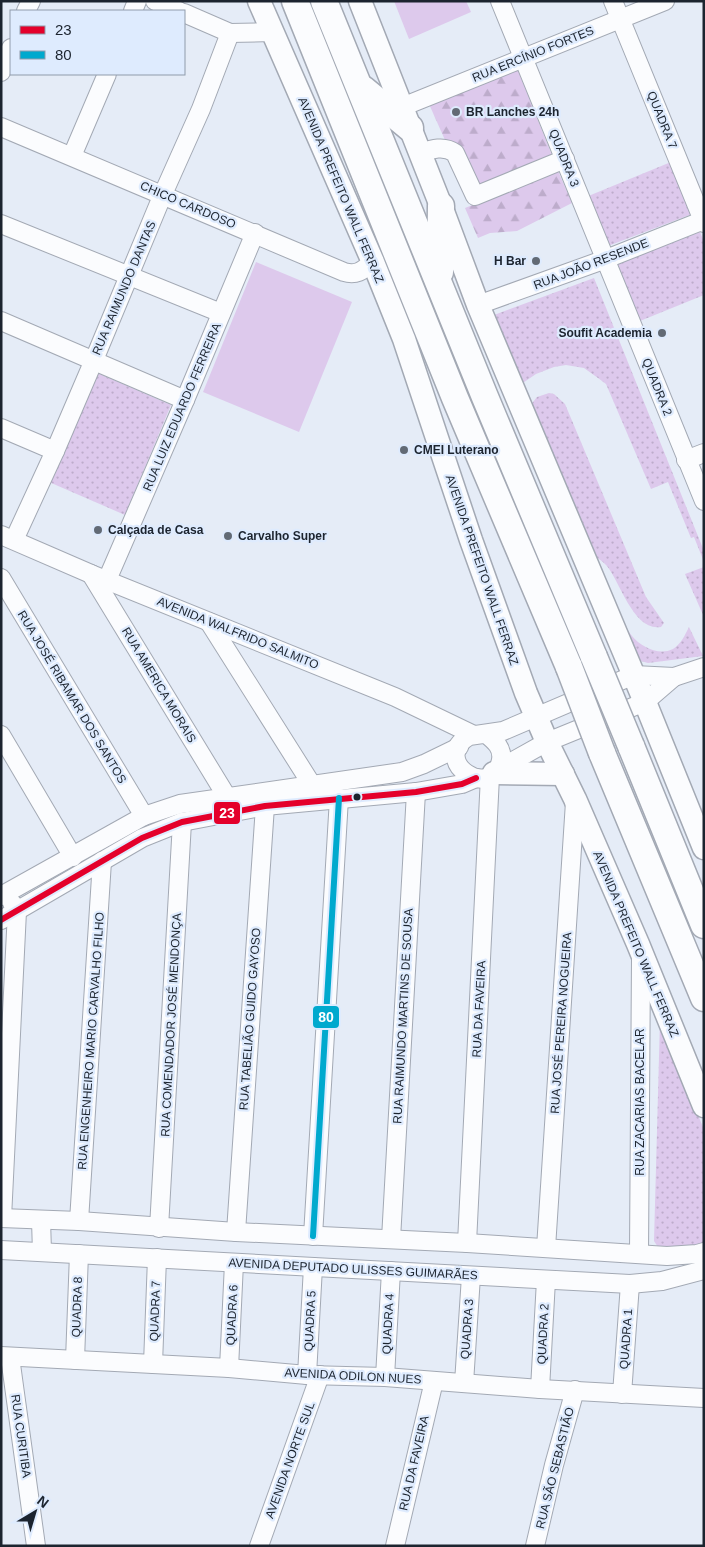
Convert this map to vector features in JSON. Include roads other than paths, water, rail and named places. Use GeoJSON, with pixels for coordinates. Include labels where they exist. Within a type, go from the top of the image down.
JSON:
{"type":"FeatureCollection","features":[{"type":"Feature","properties":{"kind":"highway","name":"AVENIDA PREFEITO WALL FERRAZ"},"geometry":{"type":"LineString","coordinates":[[294,1],[455,398],[569,667],[602,753],[704,998]]}},
{"type":"Feature","properties":{"kind":"highway"},"geometry":{"type":"LineString","coordinates":[[324,1],[704,925]]}},
{"type":"Feature","properties":{"kind":"highway"},"geometry":{"type":"LineString","coordinates":[[359,86],[406,118]]}},
{"type":"Feature","properties":{"kind":"highway"},"geometry":{"type":"LineString","coordinates":[[440,285],[441,206]]}},
{"type":"Feature","properties":{"kind":"main road","name":"AVENIDA PREFEITO WALL FERRAZ"},"geometry":{"type":"LineString","coordinates":[[259,1],[373,262],[404,339],[517,671],[535,716],[575,798],[704,1106]]}},
{"type":"Feature","properties":{"kind":"main road"},"geometry":{"type":"LineString","coordinates":[[360,1],[478,305],[634,675],[704,848]]}},
{"type":"Feature","properties":{"kind":"main road"},"geometry":{"type":"LineString","coordinates":[[489,774],[563,774]]}},
{"type":"Feature","properties":{"kind":"street"},"geometry":{"type":"LineString","coordinates":[[155,1],[177,10]]}},
{"type":"Feature","properties":{"kind":"street"},"geometry":{"type":"LineString","coordinates":[[500,1],[523,58]]}},
{"type":"Feature","properties":{"kind":"street"},"geometry":{"type":"LineString","coordinates":[[613,1],[621,20]]}},
{"type":"Feature","properties":{"kind":"street","name":"RUA ERCÍNIO FORTES"},"geometry":{"type":"LineString","coordinates":[[406,118],[523,58],[665,1]]}},
{"type":"Feature","properties":{"kind":"street"},"geometry":{"type":"LineString","coordinates":[[185,14],[230,34],[272,32]]}},
{"type":"Feature","properties":{"kind":"street","name":"QUADRA 7"},"geometry":{"type":"LineString","coordinates":[[621,20],[703,221]]}},
{"type":"Feature","properties":{"kind":"street","name":"RUA RAIMUNDO DANTAS"},"geometry":{"type":"LineString","coordinates":[[8,537],[55,451],[163,194],[201,109],[230,34]]}},
{"type":"Feature","properties":{"kind":"street"},"geometry":{"type":"LineString","coordinates":[[1,72],[10,50]]}},
{"type":"Feature","properties":{"kind":"street","name":"QUADRA 3"},"geometry":{"type":"LineString","coordinates":[[523,58],[606,259]]}},
{"type":"Feature","properties":{"kind":"street"},"geometry":{"type":"LineString","coordinates":[[72,156],[107,75]]}},
{"type":"Feature","properties":{"kind":"street","name":"CHICO CARDOSO"},"geometry":{"type":"LineString","coordinates":[[1,127],[351,274],[359,273],[373,262]]}},
{"type":"Feature","properties":{"kind":"street"},"geometry":{"type":"LineString","coordinates":[[420,152],[434,148],[449,149],[455,153],[475,196],[565,160]]}},
{"type":"Feature","properties":{"kind":"street","name":"RUA JOÃO RESENDE"},"geometry":{"type":"LineString","coordinates":[[478,305],[606,259],[703,221]]}},
{"type":"Feature","properties":{"kind":"street"},"geometry":{"type":"LineString","coordinates":[[1,224],[221,313]]}},
{"type":"Feature","properties":{"kind":"street","name":"RUA LUIZ EDUARDO FERREIRA"},"geometry":{"type":"LineString","coordinates":[[99,577],[185,400],[255,233]]}},
{"type":"Feature","properties":{"kind":"street","name":"QUADRA 2"},"geometry":{"type":"LineString","coordinates":[[606,259],[686,460]]}},
{"type":"Feature","properties":{"kind":"street"},"geometry":{"type":"LineString","coordinates":[[2,323],[94,360],[185,400]]}},
{"type":"Feature","properties":{"kind":"street"},"geometry":{"type":"LineString","coordinates":[[1,428],[55,451]]}},
{"type":"Feature","properties":{"kind":"street"},"geometry":{"type":"LineString","coordinates":[[704,453],[686,460],[704,502]]}},
{"type":"Feature","properties":{"kind":"street","name":"AVENIDA WALFRIDO SALMITO"},"geometry":{"type":"LineString","coordinates":[[8,537],[99,577],[395,697],[480,734]]}},
{"type":"Feature","properties":{"kind":"street","name":"RUA AMERICA MORAIS"},"geometry":{"type":"LineString","coordinates":[[99,577],[227,797]]}},
{"type":"Feature","properties":{"kind":"street","name":"RUA JOSÉ RIBAMAR DOS SANTOS"},"geometry":{"type":"LineString","coordinates":[[1,578],[144,816]]}},
{"type":"Feature","properties":{"kind":"street"},"geometry":{"type":"LineString","coordinates":[[209,622],[312,785]]}},
{"type":"Feature","properties":{"kind":"street"},"geometry":{"type":"LineString","coordinates":[[704,667],[674,677],[634,675],[503,731],[480,734],[465,739],[458,747],[424,764],[402,772],[180,804],[144,816],[73,857],[3,892],[17,911],[2,1218],[79,1221],[159,1228],[467,1243],[667,1256],[704,1252]]}},
{"type":"Feature","properties":{"kind":"street"},"geometry":{"type":"LineString","coordinates":[[1,920],[142,838],[182,822],[265,806],[416,792],[462,784],[489,774],[547,742],[645,702],[674,677]]}},
{"type":"Feature","properties":{"kind":"street"},"geometry":{"type":"LineString","coordinates":[[458,747],[457,758],[460,768],[466,774],[489,774],[500,762],[501,754],[499,746],[494,740],[480,734]]}},
{"type":"Feature","properties":{"kind":"street"},"geometry":{"type":"LineString","coordinates":[[1,735],[73,857]]}},
{"type":"Feature","properties":{"kind":"street","name":"RUA DA FAVEIRA"},"geometry":{"type":"LineString","coordinates":[[467,1243],[489,774]]}},
{"type":"Feature","properties":{"kind":"street","name":"RUA RAIMUNDO MARTINS DE SOUSA"},"geometry":{"type":"LineString","coordinates":[[391,1239],[416,792]]}},
{"type":"Feature","properties":{"kind":"street"},"geometry":{"type":"LineString","coordinates":[[314,1236],[339,798]]}},
{"type":"Feature","properties":{"kind":"street","name":"RUA JOSÉ PEREIRA NOGUEIRA"},"geometry":{"type":"LineString","coordinates":[[546,1248],[575,798]]}},
{"type":"Feature","properties":{"kind":"street","name":"RUA TABELIÃO GUIDO GAYOSO"},"geometry":{"type":"LineString","coordinates":[[236,1232],[265,806]]}},
{"type":"Feature","properties":{"kind":"street","name":"RUA COMENDADOR JOSÉ MENDONÇA"},"geometry":{"type":"LineString","coordinates":[[159,1228],[182,822]]}},
{"type":"Feature","properties":{"kind":"street","name":"RUA ENGENHEIRO MARIO CARVALHO FILHO"},"geometry":{"type":"LineString","coordinates":[[79,1221],[102,861]]}},
{"type":"Feature","properties":{"kind":"street","name":"RUA ZACARIAS BACELAR"},"geometry":{"type":"LineString","coordinates":[[639,1253],[641,952]]}},
{"type":"Feature","properties":{"kind":"street"},"geometry":{"type":"LineString","coordinates":[[41,1220],[42,1252]]}},
{"type":"Feature","properties":{"kind":"street","name":"AVENIDA DEPUTADO ULISSES GUIMARÃES"},"geometry":{"type":"LineString","coordinates":[[2,1255],[42,1252],[630,1284],[662,1281],[704,1270]]}},
{"type":"Feature","properties":{"kind":"street","name":"QUADRA 8"},"geometry":{"type":"LineString","coordinates":[[75,1360],[79,1254]]}},
{"type":"Feature","properties":{"kind":"street"},"geometry":{"type":"LineString","coordinates":[[662,1281],[669,1264],[667,1256]]}},
{"type":"Feature","properties":{"kind":"street","name":"QUADRA 7"},"geometry":{"type":"LineString","coordinates":[[153,1364],[157,1258]]}},
{"type":"Feature","properties":{"kind":"street","name":"QUADRA 6"},"geometry":{"type":"LineString","coordinates":[[229,1368],[234,1262]]}},
{"type":"Feature","properties":{"kind":"street","name":"QUADRA 5"},"geometry":{"type":"LineString","coordinates":[[313,1267],[314,1375]]}},
{"type":"Feature","properties":{"kind":"street","name":"QUADRA 4"},"geometry":{"type":"LineString","coordinates":[[385,1377],[391,1271]]}},
{"type":"Feature","properties":{"kind":"street","name":"QUADRA 3"},"geometry":{"type":"LineString","coordinates":[[464,1382],[471,1276]]}},
{"type":"Feature","properties":{"kind":"street","name":"QUADRA 2"},"geometry":{"type":"LineString","coordinates":[[540,1389],[546,1280]]}},
{"type":"Feature","properties":{"kind":"street","name":"QUADRA 1"},"geometry":{"type":"LineString","coordinates":[[622,1394],[630,1284]]}},
{"type":"Feature","properties":{"kind":"street","name":"AVENIDA ODILON NUES"},"geometry":{"type":"LineString","coordinates":[[5,1356],[229,1368],[314,1375],[385,1377],[540,1389],[704,1398]]}},
{"type":"Feature","properties":{"kind":"street","name":"RUA CURITIBA"},"geometry":{"type":"LineString","coordinates":[[5,1356],[36,1546]]}},
{"type":"Feature","properties":{"kind":"street","name":"AVENIDA NORTE SUL"},"geometry":{"type":"LineString","coordinates":[[259,1546],[314,1375]]}},
{"type":"Feature","properties":{"kind":"street","name":"RUA DA FAVEIRA"},"geometry":{"type":"LineString","coordinates":[[395,1546],[434,1381]]}},
{"type":"Feature","properties":{"kind":"street","name":"RUA SÃO SEBASTIÃO"},"geometry":{"type":"LineString","coordinates":[[535,1546],[554,1465],[575,1390]]}},
{"type":"Feature","properties":{"kind":"place","name":"BR Lanches 24h"},"geometry":{"type":"Point","coordinates":[456,112]}},
{"type":"Feature","properties":{"kind":"place","name":"H Bar"},"geometry":{"type":"Point","coordinates":[536,261]}},
{"type":"Feature","properties":{"kind":"place","name":"Soufit Academia"},"geometry":{"type":"Point","coordinates":[662,333]}},
{"type":"Feature","properties":{"kind":"place","name":"CMEI Luterano"},"geometry":{"type":"Point","coordinates":[404,450]}},
{"type":"Feature","properties":{"kind":"place","name":"Calçada de Casa"},"geometry":{"type":"Point","coordinates":[98,530]}},
{"type":"Feature","properties":{"kind":"place","name":"Carvalho Super"},"geometry":{"type":"Point","coordinates":[228,536]}}]}
